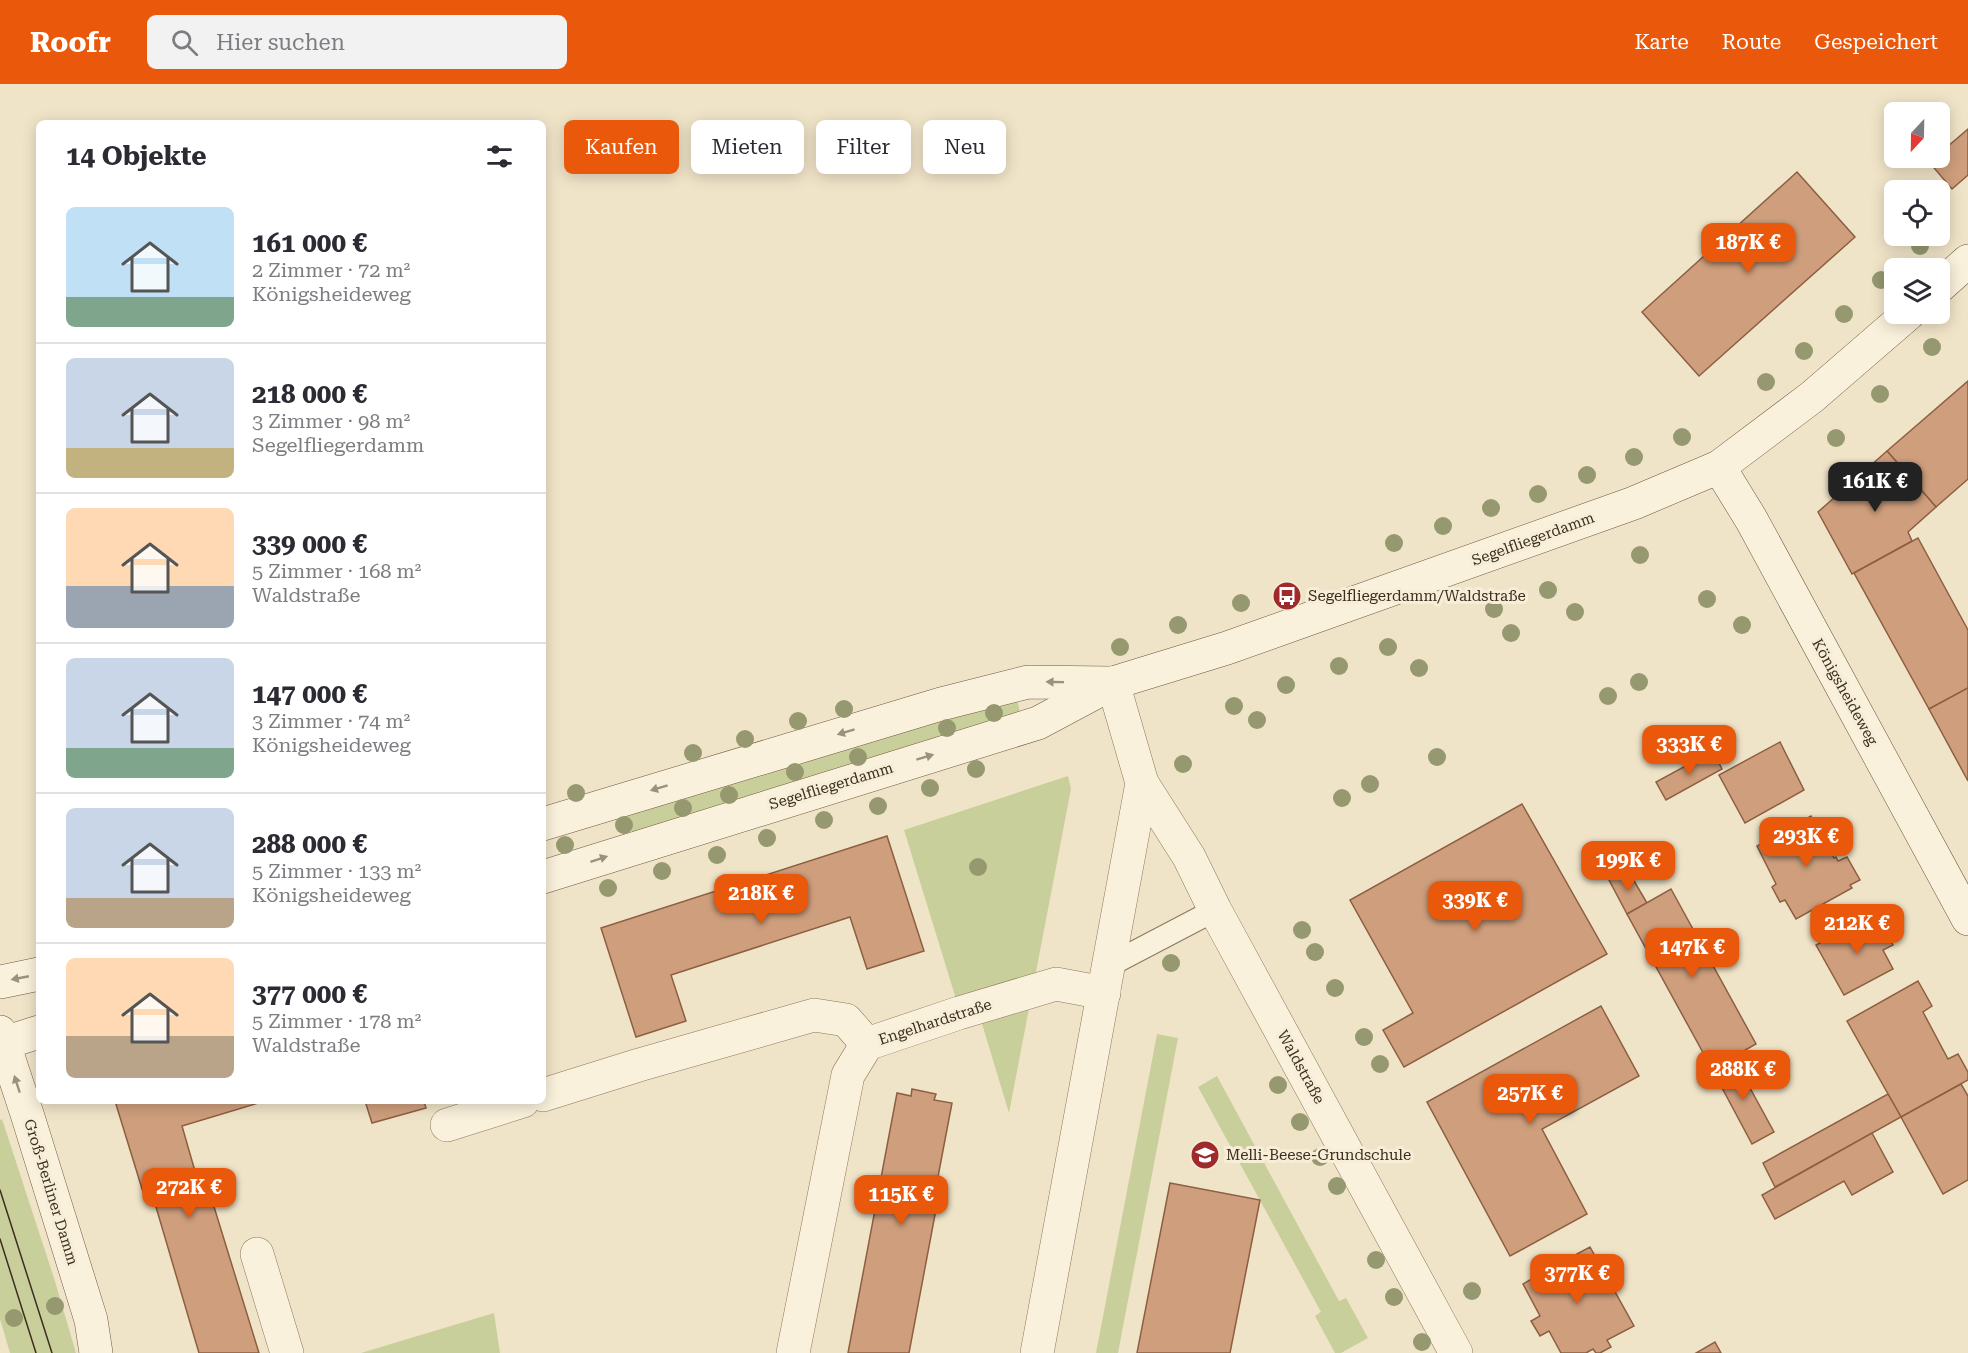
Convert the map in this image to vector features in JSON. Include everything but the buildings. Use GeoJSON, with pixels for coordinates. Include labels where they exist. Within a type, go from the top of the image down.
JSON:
{"type":"FeatureCollection","features":[{"type":"Feature","properties":{"kind":"street"},"geometry":{"type":"LineString","coordinates":[[1950,277],[1968,261]]}},
{"type":"Feature","properties":{"kind":"street","name":"Segelfliegerdamm"},"geometry":{"type":"LineString","coordinates":[[546,876],[1038,723],[1113,683],[1227,648],[1634,503],[1719,467],[1812,397],[1896,324]]}},
{"type":"Feature","properties":{"kind":"street","name":"Königsheideweg"},"geometry":{"type":"LineString","coordinates":[[1719,467],[1750,519],[1968,919]]}},
{"type":"Feature","properties":{"kind":"street","name":"Segelfliegerdamm"},"geometry":{"type":"LineString","coordinates":[[546,823],[941,704],[1028,682],[1113,683]]}},
{"type":"Feature","properties":{"kind":"street"},"geometry":{"type":"LineString","coordinates":[[1037,1353],[1142,783],[1113,683]]}},
{"type":"Feature","properties":{"kind":"street","name":"Waldstraße"},"geometry":{"type":"LineString","coordinates":[[1142,783],[1189,857],[1215,910],[1456,1353]]}},
{"type":"Feature","properties":{"kind":"street"},"geometry":{"type":"LineString","coordinates":[[0,982],[36,975]]}},
{"type":"Feature","properties":{"kind":"street","name":"Engelhardstraße"},"geometry":{"type":"LineString","coordinates":[[793,1353],[848,1075],[867,1044],[1056,984],[1107,979]]}},
{"type":"Feature","properties":{"kind":"street"},"geometry":{"type":"LineString","coordinates":[[546,1094],[814,1015],[846,1020],[867,1044]]}},
{"type":"Feature","properties":{"kind":"street"},"geometry":{"type":"LineString","coordinates":[[1,1039],[36,1033]]}},
{"type":"Feature","properties":{"kind":"street","name":"Groß-Berliner Damm"},"geometry":{"type":"LineString","coordinates":[[1,1039],[91,1320],[96,1353]]}},
{"type":"Feature","properties":{"kind":"street"},"geometry":{"type":"LineString","coordinates":[[447,1125],[514,1104]]}},
{"type":"Feature","properties":{"kind":"street"},"geometry":{"type":"LineString","coordinates":[[257,1254],[287,1353]]}},
{"type":"Feature","properties":{"kind":"lane"},"geometry":{"type":"LineString","coordinates":[[1107,979],[1215,910]]}},
{"type":"Feature","properties":{"kind":"green space"},"geometry":{"type":"Polygon","coordinates":[[[1017,698],[1021,718],[633,836],[626,814],[1017,698]]]}},
{"type":"Feature","properties":{"kind":"green space"},"geometry":{"type":"Polygon","coordinates":[[[1068,776],[1071,789],[1009,1113],[973,994],[956,999],[904,830],[1068,776]]]}},
{"type":"Feature","properties":{"kind":"green space"},"geometry":{"type":"Polygon","coordinates":[[[1157,1034],[1178,1038],[1118,1353],[1096,1353],[1157,1034]]]}},
{"type":"Feature","properties":{"kind":"green space"},"geometry":{"type":"Polygon","coordinates":[[[1217,1076],[1339,1301],[1346,1298],[1368,1338],[1341,1353],[1335,1353],[1315,1316],[1321,1312],[1198,1087],[1217,1076]]]}},
{"type":"Feature","properties":{"kind":"green space"},"geometry":{"type":"Polygon","coordinates":[[[2,1119],[76,1353],[10,1353],[0,1319],[0,1120],[2,1119]]]}},
{"type":"Feature","properties":{"kind":"green space"},"geometry":{"type":"Polygon","coordinates":[[[494,1313],[500,1353],[361,1353],[494,1313]]]}},
{"type":"Feature","properties":{"kind":"tram line"},"geometry":{"type":"LineString","coordinates":[[0,1190],[52,1353]]}},
{"type":"Feature","properties":{"kind":"tram line"},"geometry":{"type":"LineString","coordinates":[[0,1239],[36,1353]]}},
{"type":"Feature","properties":{"kind":"place","name":"Segelfliegerdamm/Waldstraße"},"geometry":{"type":"Point","coordinates":[1287,596]}},
{"type":"Feature","properties":{"kind":"place","name":"Melli-Beese-Grundschule"},"geometry":{"type":"Point","coordinates":[1205,1155]}}]}
